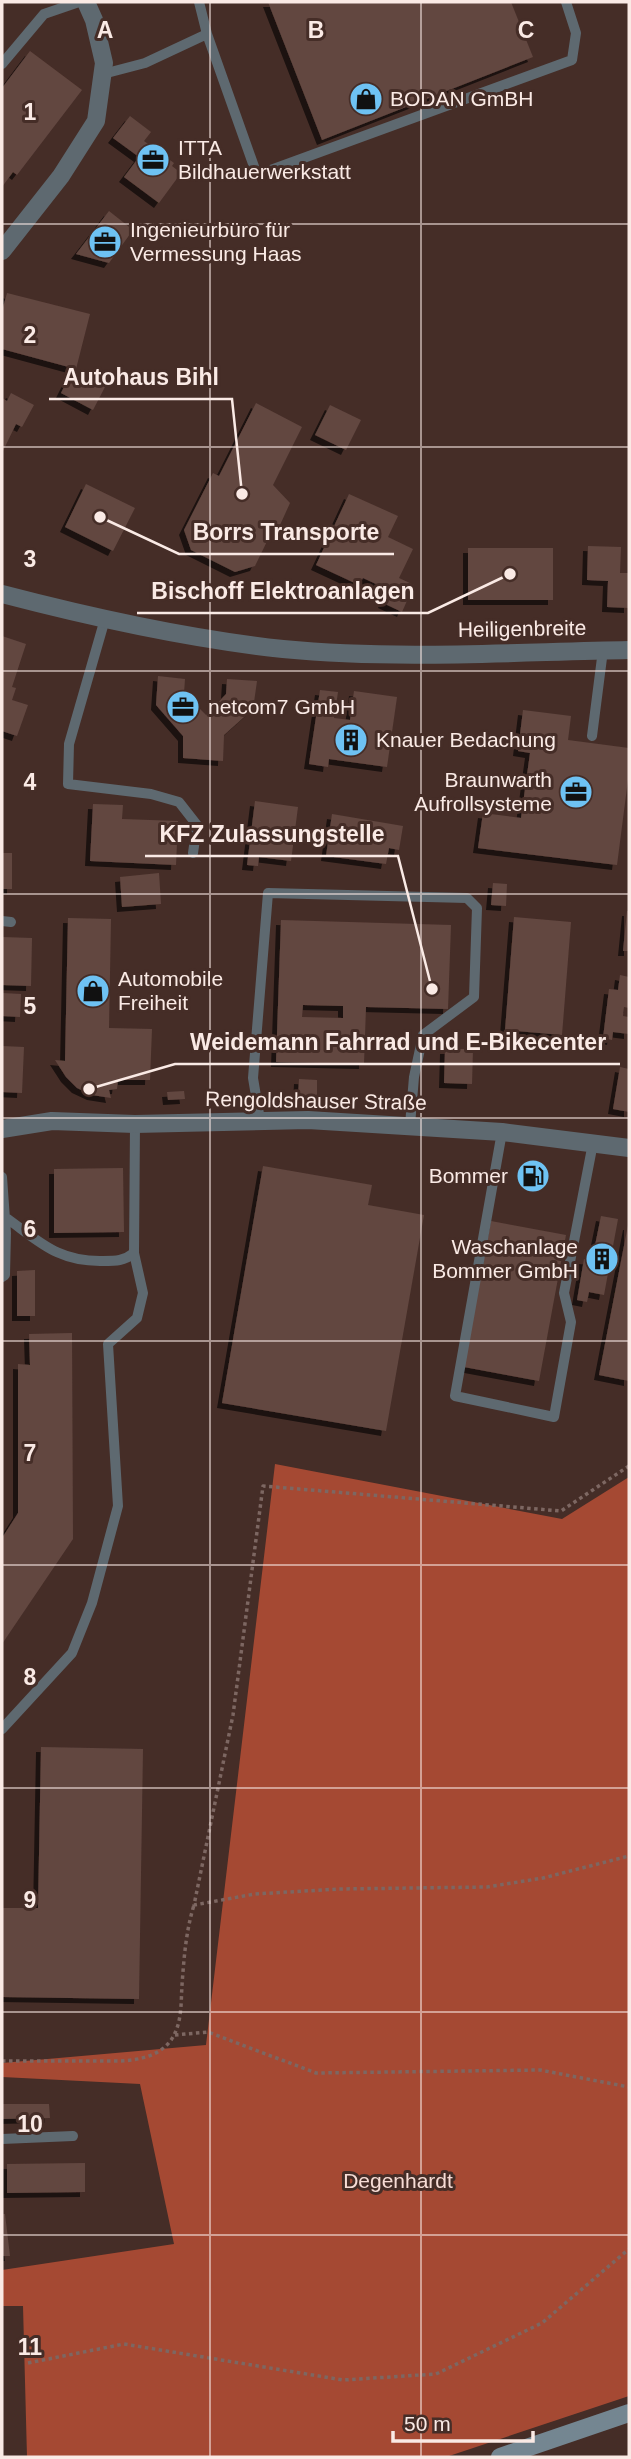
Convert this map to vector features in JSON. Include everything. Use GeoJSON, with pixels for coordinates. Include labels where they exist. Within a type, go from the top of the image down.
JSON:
{"type":"FeatureCollection","features":[{"type":"Feature","properties":{"kind":"main road"},"geometry":{"type":"LineString","coordinates":[[500,2457],[629,2413]]}},
{"type":"Feature","properties":{"kind":"street"},"geometry":{"type":"LineString","coordinates":[[2,251],[61,176],[96,121],[104,63],[94,20],[86,2]]}},
{"type":"Feature","properties":{"kind":"street","name":"Heiligenbreite"},"geometry":{"type":"LineString","coordinates":[[2,594],[105,619],[295,650],[368,654],[629,650]]}},
{"type":"Feature","properties":{"kind":"street","name":"Rengoldshauser Straße"},"geometry":{"type":"LineString","coordinates":[[2,1129],[52,1121],[135,1124],[261,1120],[410,1125],[502,1132],[629,1148]]}},
{"type":"Feature","properties":{"kind":"lane"},"geometry":{"type":"LineString","coordinates":[[38,2],[44,14]]}},
{"type":"Feature","properties":{"kind":"lane"},"geometry":{"type":"LineString","coordinates":[[2,64],[44,14],[79,2]]}},
{"type":"Feature","properties":{"kind":"lane"},"geometry":{"type":"LineString","coordinates":[[199,2],[207,34],[257,175],[572,60],[576,33],[566,2]]}},
{"type":"Feature","properties":{"kind":"lane"},"geometry":{"type":"LineString","coordinates":[[103,74],[145,63],[207,34]]}},
{"type":"Feature","properties":{"kind":"lane"},"geometry":{"type":"LineString","coordinates":[[105,619],[69,744],[68,784],[151,794],[179,802],[197,825],[193,853]]}},
{"type":"Feature","properties":{"kind":"lane"},"geometry":{"type":"LineString","coordinates":[[592,736],[603,650]]}},
{"type":"Feature","properties":{"kind":"lane"},"geometry":{"type":"LineString","coordinates":[[261,1120],[253,1078],[268,893],[467,898],[477,908],[474,997],[423,1035],[414,1077],[410,1125]]}},
{"type":"Feature","properties":{"kind":"lane"},"geometry":{"type":"LineString","coordinates":[[2,1729],[72,1653],[92,1603],[118,1506],[108,1345],[137,1318],[143,1293],[134,1253],[135,1124]]}},
{"type":"Feature","properties":{"kind":"lane"},"geometry":{"type":"LineString","coordinates":[[502,1132],[455,1396],[554,1417],[571,1322],[564,1293],[593,1143]]}},
{"type":"Feature","properties":{"kind":"lane"},"geometry":{"type":"LineString","coordinates":[[2,1177],[5,1217],[5,1275],[2,1277]]}},
{"type":"Feature","properties":{"kind":"lane"},"geometry":{"type":"LineString","coordinates":[[5,1217],[60,1255],[85,1262],[124,1261],[134,1253]]}},
{"type":"Feature","properties":{"kind":"lane"},"geometry":{"type":"LineString","coordinates":[[2,2139],[73,2136]]}},
{"type":"Feature","properties":{"kind":"path"},"geometry":{"type":"LineString","coordinates":[[2,2061],[140,2060],[160,2051],[175,2035],[180,2017],[188,1926],[233,1715],[263,1486],[561,1511],[629,1466]]}},
{"type":"Feature","properties":{"kind":"path"},"geometry":{"type":"LineString","coordinates":[[194,1905],[283,1892],[487,1887],[543,1878],[629,1856]]}},
{"type":"Feature","properties":{"kind":"path"},"geometry":{"type":"LineString","coordinates":[[175,2035],[208,2032],[316,2073],[540,2070],[629,2087]]}},
{"type":"Feature","properties":{"kind":"path"},"geometry":{"type":"LineString","coordinates":[[28,2363],[124,2344],[343,2380],[436,2374],[542,2323],[629,2249]]}},
{"type":"Feature","properties":{"kind":"green space","name":"Degenhardt"},"geometry":{"type":"Polygon","coordinates":[[[275,1464],[562,1519],[629,1477],[629,2396],[446,2457],[27,2457],[23,2306],[2,2306],[2,2270],[174,2244],[140,2084],[2,2077],[2,2063],[206,2045],[275,1464]]]}},
{"type":"Feature","properties":{"kind":"building","name":"BODAN GmBH"},"geometry":{"type":"Polygon","coordinates":[[[268,2],[511,2],[533,57],[322,140],[268,2]]]}},
{"type":"Feature","properties":{"kind":"building"},"geometry":{"type":"Polygon","coordinates":[[[30,51],[82,90],[17,175],[13,172],[2,187],[2,88],[30,51]]]}},
{"type":"Feature","properties":{"kind":"building","name":"ITTA Bildhauerwerkstatt"},"geometry":{"type":"Polygon","coordinates":[[[130,116],[151,132],[144,141],[174,163],[172,166],[181,173],[159,203],[124,177],[139,157],[113,138],[130,116]]]}},
{"type":"Feature","properties":{"kind":"building","name":"Ingenieurbüro für Vermessung Haas"},"geometry":{"type":"Polygon","coordinates":[[[109,211],[133,230],[109,263],[76,254],[109,211]]]}},
{"type":"Feature","properties":{"kind":"building"},"geometry":{"type":"Polygon","coordinates":[[[7,293],[90,314],[76,369],[2,349],[2,311],[7,293]]]}},
{"type":"Feature","properties":{"kind":"building"},"geometry":{"type":"Polygon","coordinates":[[[71,373],[106,385],[93,410],[61,393],[71,373]]]}},
{"type":"Feature","properties":{"kind":"building"},"geometry":{"type":"Polygon","coordinates":[[[11,393],[34,405],[22,427],[16,424],[2,453],[2,398],[7,401],[11,393]]]}},
{"type":"Feature","properties":{"kind":"building"},"geometry":{"type":"Polygon","coordinates":[[[256,403],[302,427],[273,485],[290,503],[280,525],[273,529],[255,566],[235,572],[191,550],[184,530],[213,473],[219,476],[256,403]]]}},
{"type":"Feature","properties":{"kind":"building"},"geometry":{"type":"Polygon","coordinates":[[[330,405],[361,420],[346,450],[315,435],[330,405]]]}},
{"type":"Feature","properties":{"kind":"building"},"geometry":{"type":"Polygon","coordinates":[[[86,484],[135,508],[113,551],[65,527],[86,484]]]}},
{"type":"Feature","properties":{"kind":"building"},"geometry":{"type":"Polygon","coordinates":[[[349,494],[398,516],[388,537],[413,549],[399,578],[414,585],[402,612],[383,603],[389,590],[363,578],[359,585],[316,565],[349,494]]]}},
{"type":"Feature","properties":{"kind":"building"},"geometry":{"type":"Polygon","coordinates":[[[588,546],[621,547],[620,573],[629,573],[629,608],[607,607],[608,581],[587,580],[588,546]]]}},
{"type":"Feature","properties":{"kind":"building"},"geometry":{"type":"Polygon","coordinates":[[[468,548],[553,548],[553,600],[468,600],[468,548]]]}},
{"type":"Feature","properties":{"kind":"building"},"geometry":{"type":"Polygon","coordinates":[[[2,636],[26,644],[12,687],[16,688],[12,700],[28,705],[17,736],[2,731],[2,636]]]}},
{"type":"Feature","properties":{"kind":"building"},"geometry":{"type":"Polygon","coordinates":[[[158,676],[185,679],[184,693],[206,715],[226,694],[227,679],[257,681],[253,709],[224,735],[223,761],[183,758],[183,736],[156,705],[158,676]]]}},
{"type":"Feature","properties":{"kind":"building","name":"Knauer Bedachung"},"geometry":{"type":"Polygon","coordinates":[[[320,690],[338,692],[334,718],[350,720],[354,691],[397,697],[387,767],[329,759],[328,767],[309,764],[320,690]]]}},
{"type":"Feature","properties":{"kind":"building","name":"Braunwarth Aufrollsysteme"},"geometry":{"type":"Polygon","coordinates":[[[523,710],[571,716],[568,740],[629,748],[629,772],[617,865],[478,848],[483,813],[521,818],[530,753],[518,751],[523,710]]]}},
{"type":"Feature","properties":{"kind":"building"},"geometry":{"type":"Polygon","coordinates":[[[255,801],[298,807],[291,861],[259,857],[258,866],[247,865],[255,801]]]}},
{"type":"Feature","properties":{"kind":"building"},"geometry":{"type":"Polygon","coordinates":[[[93,804],[123,805],[122,819],[178,821],[176,865],[90,861],[93,804]]]}},
{"type":"Feature","properties":{"kind":"building"},"geometry":{"type":"Polygon","coordinates":[[[332,814],[403,826],[399,850],[389,848],[386,864],[326,856],[332,814]]]}},
{"type":"Feature","properties":{"kind":"building"},"geometry":{"type":"Polygon","coordinates":[[[2,853],[12,853],[12,889],[2,889],[2,853]]]}},
{"type":"Feature","properties":{"kind":"building"},"geometry":{"type":"Polygon","coordinates":[[[159,873],[161,904],[122,907],[120,877],[159,873]]]}},
{"type":"Feature","properties":{"kind":"building"},"geometry":{"type":"Polygon","coordinates":[[[493,883],[507,884],[506,906],[491,905],[493,883]]]}},
{"type":"Feature","properties":{"kind":"building"},"geometry":{"type":"Polygon","coordinates":[[[627,911],[629,951],[623,951],[627,911]]]}},
{"type":"Feature","properties":{"kind":"building"},"geometry":{"type":"Polygon","coordinates":[[[514,917],[571,922],[562,1035],[505,1030],[514,917]]]}},
{"type":"Feature","properties":{"kind":"building"},"geometry":{"type":"Polygon","coordinates":[[[68,918],[111,919],[109,1028],[152,1029],[150,1080],[118,1080],[117,1089],[109,1090],[111,1098],[92,1095],[77,1088],[55,1060],[65,1061],[68,918]]]}},
{"type":"Feature","properties":{"kind":"building"},"geometry":{"type":"Polygon","coordinates":[[[281,920],[451,925],[448,1009],[366,1007],[364,1064],[276,1062],[281,920]],[[303,1005],[302,1017],[343,1018],[343,1006],[303,1005]]]}},
{"type":"Feature","properties":{"kind":"building"},"geometry":{"type":"Polygon","coordinates":[[[2,937],[32,938],[31,986],[2,985],[2,937]]]}},
{"type":"Feature","properties":{"kind":"building"},"geometry":{"type":"Polygon","coordinates":[[[620,975],[629,977],[629,1008],[624,1007],[623,1016],[629,1017],[629,1034],[613,1032],[612,1040],[603,1038],[609,989],[618,990],[620,975]]]}},
{"type":"Feature","properties":{"kind":"building"},"geometry":{"type":"Polygon","coordinates":[[[2,993],[21,994],[20,1017],[2,1016],[2,993]]]}},
{"type":"Feature","properties":{"kind":"building"},"geometry":{"type":"Polygon","coordinates":[[[2,1046],[24,1047],[22,1093],[2,1092],[2,1046]]]}},
{"type":"Feature","properties":{"kind":"building"},"geometry":{"type":"Polygon","coordinates":[[[445,1049],[473,1049],[472,1084],[444,1083],[445,1049]]]}},
{"type":"Feature","properties":{"kind":"building"},"geometry":{"type":"Polygon","coordinates":[[[620,1067],[629,1069],[629,1112],[613,1109],[620,1067]]]}},
{"type":"Feature","properties":{"kind":"building"},"geometry":{"type":"Polygon","coordinates":[[[299,1079],[317,1080],[317,1097],[298,1097],[299,1079]]]}},
{"type":"Feature","properties":{"kind":"building"},"geometry":{"type":"Polygon","coordinates":[[[184,1091],[185,1099],[168,1100],[167,1092],[184,1091]]]}},
{"type":"Feature","properties":{"kind":"building"},"geometry":{"type":"Polygon","coordinates":[[[263,1166],[372,1185],[368,1205],[424,1215],[386,1431],[222,1403],[263,1166]]]}},
{"type":"Feature","properties":{"kind":"building"},"geometry":{"type":"Polygon","coordinates":[[[123,1168],[124,1232],[54,1233],[54,1169],[123,1168]]]}},
{"type":"Feature","properties":{"kind":"building","name":"Waschanlage Bommer GmbH"},"geometry":{"type":"Polygon","coordinates":[[[601,1216],[618,1219],[604,1295],[589,1292],[587,1302],[577,1300],[584,1259],[592,1260],[601,1216]]]}},
{"type":"Feature","properties":{"kind":"building"},"geometry":{"type":"Polygon","coordinates":[[[491,1221],[566,1235],[539,1381],[464,1367],[491,1221]]]}},
{"type":"Feature","properties":{"kind":"building"},"geometry":{"type":"Polygon","coordinates":[[[629,1225],[629,1381],[599,1375],[629,1225]]]}},
{"type":"Feature","properties":{"kind":"building"},"geometry":{"type":"Polygon","coordinates":[[[35,1270],[35,1316],[17,1316],[17,1271],[35,1270]]]}},
{"type":"Feature","properties":{"kind":"building"},"geometry":{"type":"Polygon","coordinates":[[[72,1333],[73,1539],[2,1644],[2,1538],[18,1513],[18,1364],[30,1365],[29,1334],[72,1333]]]}},
{"type":"Feature","properties":{"kind":"building"},"geometry":{"type":"Polygon","coordinates":[[[41,1747],[143,1749],[139,1999],[2,1997],[2,1908],[38,1908],[41,1747]]]}},
{"type":"Feature","properties":{"kind":"building"},"geometry":{"type":"Polygon","coordinates":[[[3,2104],[49,2104],[50,2118],[2,2119],[3,2104]]]}},
{"type":"Feature","properties":{"kind":"building"},"geometry":{"type":"Polygon","coordinates":[[[85,2163],[85,2192],[7,2193],[7,2164],[85,2163]]]}},
{"type":"Feature","properties":{"kind":"building"},"geometry":{"type":"Polygon","coordinates":[[[2,2214],[5,2214],[10,2256],[2,2256],[2,2214]]]}},
{"type":"Feature","properties":{"kind":"place","name":"BODAN GmBH"},"geometry":{"type":"Point","coordinates":[366,99]}},
{"type":"Feature","properties":{"kind":"place","name":"ITTA Bildhauerwerkstatt"},"geometry":{"type":"Point","coordinates":[153,160]}},
{"type":"Feature","properties":{"kind":"place","name":"Ingenieurbüro für Vermessung Haas"},"geometry":{"type":"Point","coordinates":[105,242]}},
{"type":"Feature","properties":{"kind":"place","name":"Autohaus Bihl"},"geometry":{"type":"Point","coordinates":[242,494]}},
{"type":"Feature","properties":{"kind":"place","name":"Borrs Transporte"},"geometry":{"type":"Point","coordinates":[100,517]}},
{"type":"Feature","properties":{"kind":"place","name":"Bischoff Elektroanlagen"},"geometry":{"type":"Point","coordinates":[510,574]}},
{"type":"Feature","properties":{"kind":"place","name":"netcom7 GmbH"},"geometry":{"type":"Point","coordinates":[183,707]}},
{"type":"Feature","properties":{"kind":"place","name":"Knauer Bedachung"},"geometry":{"type":"Point","coordinates":[351,740]}},
{"type":"Feature","properties":{"kind":"place","name":"Braunwarth Aufrollsysteme"},"geometry":{"type":"Point","coordinates":[576,792]}},
{"type":"Feature","properties":{"kind":"place","name":"KFZ Zulassungstelle"},"geometry":{"type":"Point","coordinates":[432,989]}},
{"type":"Feature","properties":{"kind":"place","name":"Automobile Freiheit"},"geometry":{"type":"Point","coordinates":[93,991]}},
{"type":"Feature","properties":{"kind":"place","name":"Weidemann Fahrrad und E-Bikecenter"},"geometry":{"type":"Point","coordinates":[89,1089]}},
{"type":"Feature","properties":{"kind":"place","name":"Bommer"},"geometry":{"type":"Point","coordinates":[533,1176]}},
{"type":"Feature","properties":{"kind":"place","name":"Waschanlage Bommer GmbH"},"geometry":{"type":"Point","coordinates":[602,1259]}}]}
